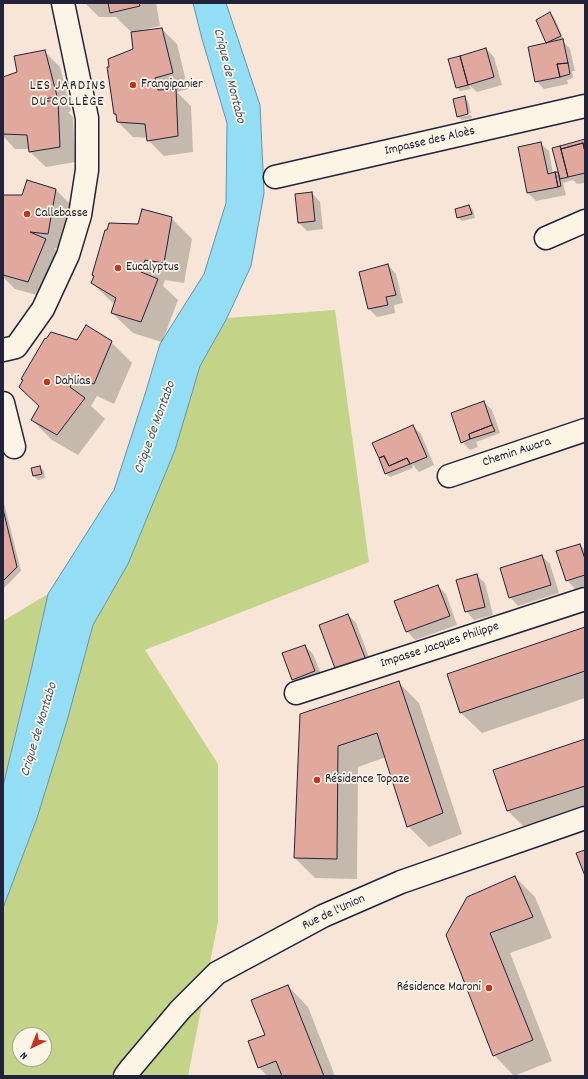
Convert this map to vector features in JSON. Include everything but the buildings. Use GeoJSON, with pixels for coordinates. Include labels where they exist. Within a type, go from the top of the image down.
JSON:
{"type":"FeatureCollection","features":[{"type":"Feature","properties":{"kind":"street"},"geometry":{"type":"LineString","coordinates":[[3,350],[16,347],[43,308],[68,255],[80,215],[87,170],[86,118],[63,3]]}},
{"type":"Feature","properties":{"kind":"street","name":"Impasse des Aloès"},"geometry":{"type":"LineString","coordinates":[[275,177],[585,106]]}},
{"type":"Feature","properties":{"kind":"street"},"geometry":{"type":"LineString","coordinates":[[546,238],[585,221]]}},
{"type":"Feature","properties":{"kind":"street"},"geometry":{"type":"LineString","coordinates":[[3,404],[14,447]]}},
{"type":"Feature","properties":{"kind":"street","name":"Chemin Awara"},"geometry":{"type":"LineString","coordinates":[[449,476],[585,430]]}},
{"type":"Feature","properties":{"kind":"street","name":"Impasse Jacques Philippe"},"geometry":{"type":"LineString","coordinates":[[296,693],[585,599]]}},
{"type":"Feature","properties":{"kind":"street","name":"Rue de l'Union"},"geometry":{"type":"LineString","coordinates":[[125,1076],[180,1010],[217,973],[323,916],[401,882],[585,818]]}},
{"type":"Feature","properties":{"kind":"green space"},"geometry":{"type":"Polygon","coordinates":[[[335,310],[369,562],[145,650],[218,764],[218,922],[188,1076],[3,1076],[3,908],[37,818],[67,721],[93,625],[128,564],[175,450],[200,366],[227,318],[335,310]]]}},
{"type":"Feature","properties":{"kind":"green space"},"geometry":{"type":"Polygon","coordinates":[[[48,594],[32,666],[3,786],[3,621],[48,594]]]}},
{"type":"Feature","properties":{"kind":"water","name":"Crique de Montabo"},"geometry":{"type":"Polygon","coordinates":[[[193,3],[226,3],[260,105],[264,193],[251,266],[227,318],[200,366],[175,450],[128,564],[93,625],[67,721],[37,818],[3,908],[3,786],[48,594],[114,490],[160,344],[204,274],[226,203],[227,123],[193,3]]]}},
{"type":"Feature","properties":{"kind":"place","name":"Frangipanier"},"geometry":{"type":"Point","coordinates":[133,85]}},
{"type":"Feature","properties":{"kind":"place","name":"Callebasse"},"geometry":{"type":"Point","coordinates":[27,214]}},
{"type":"Feature","properties":{"kind":"place","name":"Eucalyptus"},"geometry":{"type":"Point","coordinates":[118,268]}},
{"type":"Feature","properties":{"kind":"place","name":"Dahlias"},"geometry":{"type":"Point","coordinates":[47,382]}},
{"type":"Feature","properties":{"kind":"place","name":"Résidence Topaze"},"geometry":{"type":"Point","coordinates":[317,780]}},
{"type":"Feature","properties":{"kind":"place","name":"Résidence Maroni"},"geometry":{"type":"Point","coordinates":[489,988]}},
{"type":"Feature","properties":{"kind":"district","name":"LES JARDINS DU COLLÈGE"},"geometry":{"type":"Point","coordinates":[68,96]}}]}
